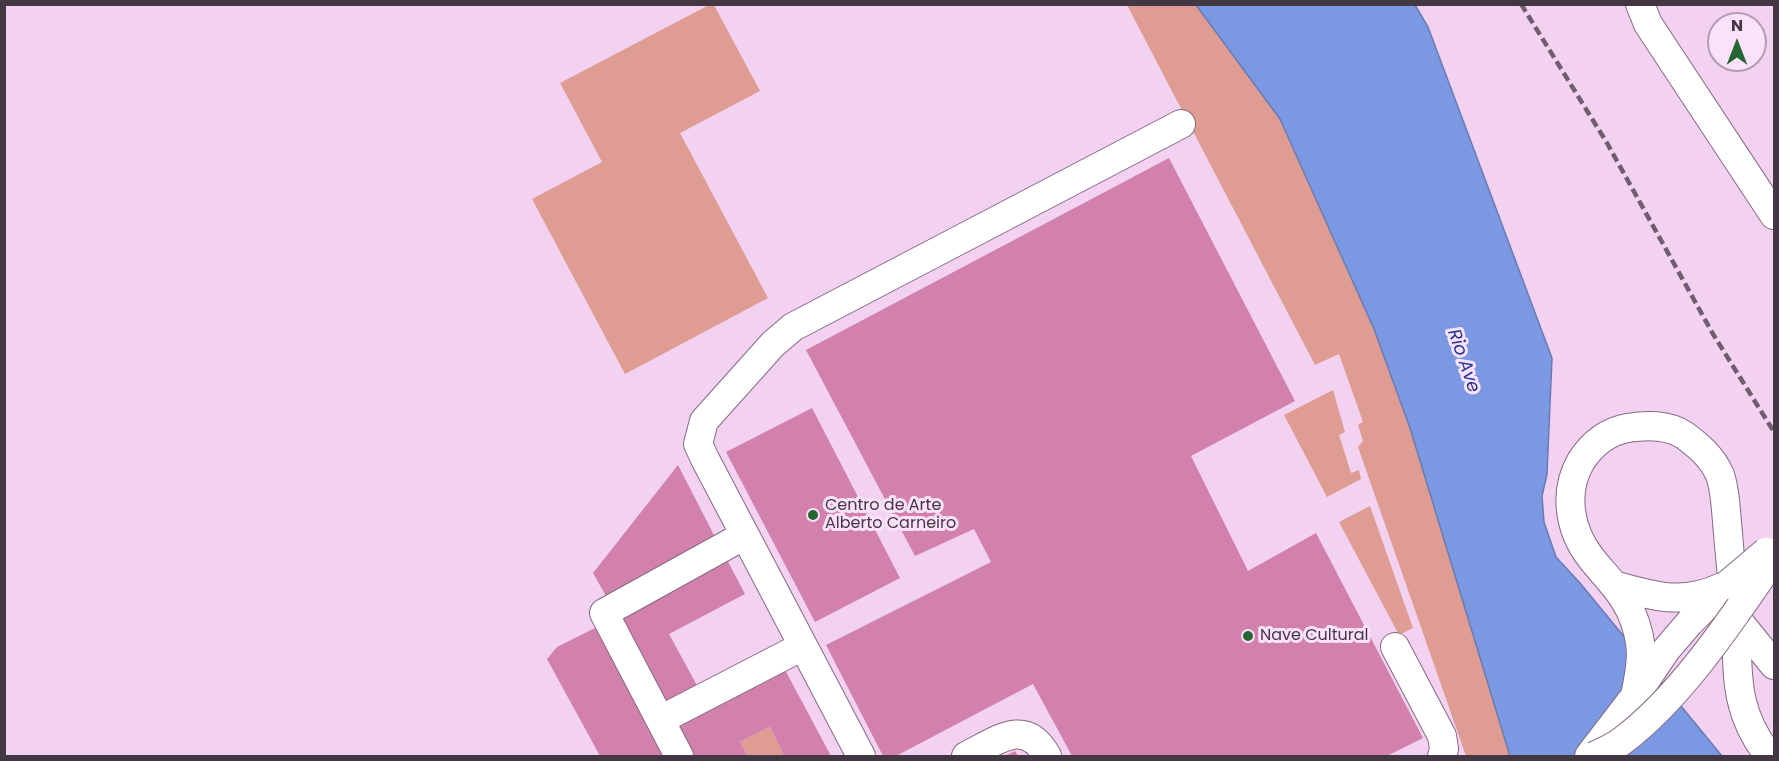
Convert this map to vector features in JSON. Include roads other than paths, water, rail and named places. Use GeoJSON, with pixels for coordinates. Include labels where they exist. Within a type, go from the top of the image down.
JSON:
{"type":"FeatureCollection","features":[{"type":"Feature","properties":{"kind":"street"},"geometry":{"type":"LineString","coordinates":[[1640,4],[1648,24],[1774,215]]}},
{"type":"Feature","properties":{"kind":"street"},"geometry":{"type":"LineString","coordinates":[[861,756],[698,444],[704,421],[773,344],[793,327],[1181,124]]}},
{"type":"Feature","properties":{"kind":"street"},"geometry":{"type":"LineString","coordinates":[[1635,696],[1642,644],[1631,612],[1617,586],[1590,557],[1575,531],[1569,501],[1575,472],[1590,447],[1616,430],[1647,424],[1677,431],[1703,449],[1720,475],[1725,506],[1730,624],[1737,679],[1748,723],[1769,756]]}},
{"type":"Feature","properties":{"kind":"street"},"geometry":{"type":"LineString","coordinates":[[679,756],[604,613],[744,534]]}},
{"type":"Feature","properties":{"kind":"street"},"geometry":{"type":"LineString","coordinates":[[1589,756],[1635,696],[1665,650],[1727,585],[1774,545]]}},
{"type":"Feature","properties":{"kind":"street"},"geometry":{"type":"LineString","coordinates":[[1594,756],[1621,742],[1665,703],[1730,624],[1774,558]]}},
{"type":"Feature","properties":{"kind":"street"},"geometry":{"type":"LineString","coordinates":[[1617,586],[1644,594],[1674,598],[1702,596],[1727,585]]}},
{"type":"Feature","properties":{"kind":"street"},"geometry":{"type":"LineString","coordinates":[[1631,612],[1647,621],[1682,631],[1707,632],[1730,624]]}},
{"type":"Feature","properties":{"kind":"street"},"geometry":{"type":"LineString","coordinates":[[1730,624],[1774,665]]}},
{"type":"Feature","properties":{"kind":"street"},"geometry":{"type":"LineString","coordinates":[[660,720],[803,646]]}},
{"type":"Feature","properties":{"kind":"street"},"geometry":{"type":"LineString","coordinates":[[1395,647],[1442,736],[1444,749],[1442,756]]}},
{"type":"Feature","properties":{"kind":"street"},"geometry":{"type":"LineString","coordinates":[[966,756],[1006,736],[1024,734],[1039,741],[1047,756]]}},
{"type":"Feature","properties":{"kind":"water","name":"Rio Ave"},"geometry":{"type":"Polygon","coordinates":[[[1196,5],[1415,5],[1428,27],[1552,358],[1547,474],[1542,496],[1544,522],[1556,557],[1722,756],[1510,756],[1410,428],[1374,329],[1280,119],[1196,5]]]}},
{"type":"Feature","properties":{"kind":"railway"},"geometry":{"type":"LineString","coordinates":[[1521,4],[1607,143],[1713,334],[1774,432]]}},
{"type":"Feature","properties":{"kind":"place","name":"Centro de Arte Alberto Carneiro"},"geometry":{"type":"Point","coordinates":[813,515]}},
{"type":"Feature","properties":{"kind":"place","name":"Nave Cultural"},"geometry":{"type":"Point","coordinates":[1248,636]}}]}
